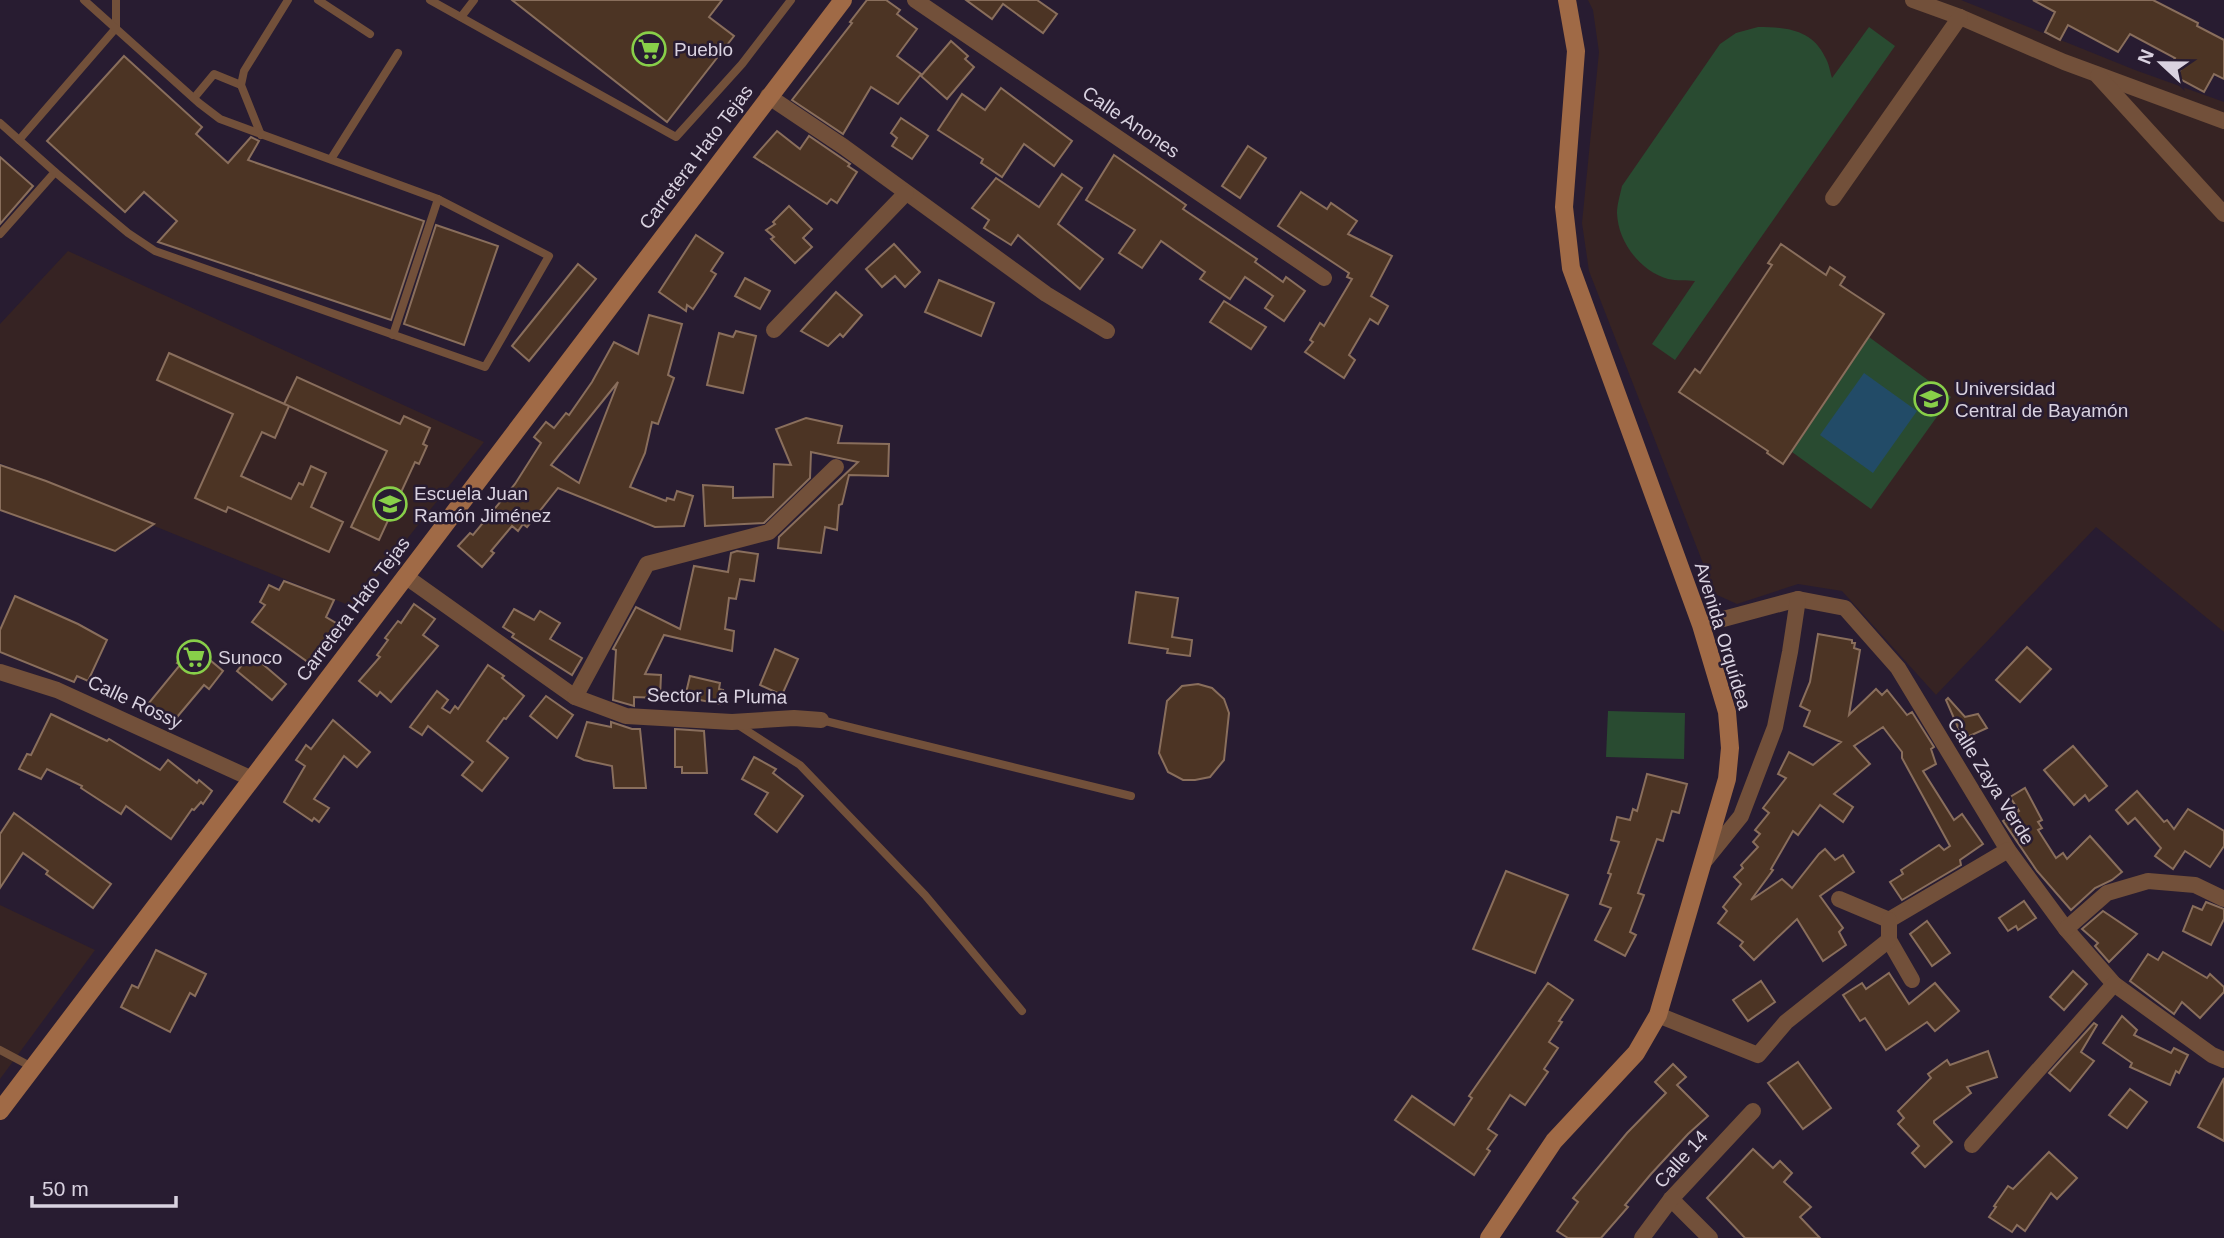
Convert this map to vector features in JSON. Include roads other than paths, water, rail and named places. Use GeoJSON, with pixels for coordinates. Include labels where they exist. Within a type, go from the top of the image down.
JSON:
{"type":"FeatureCollection","features":[{"type":"Feature","properties":{"kind":"street","name":"Carretera Hato Tejas"},"geometry":{"type":"LineString","coordinates":[[0,1111],[250,778],[843,0]]}},
{"type":"Feature","properties":{"kind":"street","name":"Calle Anones"},"geometry":{"type":"LineString","coordinates":[[915,0],[1324,278]]}},
{"type":"Feature","properties":{"kind":"street","name":"Avenida Orquídea"},"geometry":{"type":"LineString","coordinates":[[1489,1238],[1554,1141],[1636,1053],[1658,1015],[1727,779],[1730,748],[1727,712],[1702,625],[1571,268],[1564,207],[1576,51],[1567,0]]}},
{"type":"Feature","properties":{"kind":"street"},"geometry":{"type":"LineString","coordinates":[[1913,0],[2064,62],[2224,121]]}},
{"type":"Feature","properties":{"kind":"street"},"geometry":{"type":"LineString","coordinates":[[1833,198],[1960,18]]}},
{"type":"Feature","properties":{"kind":"street"},"geometry":{"type":"LineString","coordinates":[[2095,73],[2224,214]]}},
{"type":"Feature","properties":{"kind":"street"},"geometry":{"type":"LineString","coordinates":[[768,96],[844,147],[1046,294],[1107,331]]}},
{"type":"Feature","properties":{"kind":"street"},"geometry":{"type":"LineString","coordinates":[[774,330],[906,193]]}},
{"type":"Feature","properties":{"kind":"street"},"geometry":{"type":"LineString","coordinates":[[575,697],[647,564],[769,532],[836,467]]}},
{"type":"Feature","properties":{"kind":"street","name":"Sector La Pluma"},"geometry":{"type":"LineString","coordinates":[[405,576],[575,697],[626,716],[732,722],[794,718],[821,720]]}},
{"type":"Feature","properties":{"kind":"street"},"geometry":{"type":"LineString","coordinates":[[1701,865],[1741,816],[1775,727],[1798,599]]}},
{"type":"Feature","properties":{"kind":"street","name":"Calle Zaya Verde"},"geometry":{"type":"LineString","coordinates":[[1702,625],[1798,599],[1845,608],[1898,668],[2008,850],[2066,929],[2114,984],[2212,1055],[2224,1060]]}},
{"type":"Feature","properties":{"kind":"street","name":"Calle Rossy"},"geometry":{"type":"LineString","coordinates":[[0,671],[57,690],[250,778]]}},
{"type":"Feature","properties":{"kind":"street"},"geometry":{"type":"LineString","coordinates":[[1889,920],[2008,850]]}},
{"type":"Feature","properties":{"kind":"street"},"geometry":{"type":"LineString","coordinates":[[2066,929],[2107,893],[2148,881],[2195,885],[2224,899]]}},
{"type":"Feature","properties":{"kind":"street"},"geometry":{"type":"LineString","coordinates":[[1839,899],[1889,920]]}},
{"type":"Feature","properties":{"kind":"street"},"geometry":{"type":"LineString","coordinates":[[1889,920],[1889,940],[1912,980]]}},
{"type":"Feature","properties":{"kind":"street"},"geometry":{"type":"LineString","coordinates":[[1658,1015],[1758,1055],[1786,1022],[1889,940]]}},
{"type":"Feature","properties":{"kind":"street"},"geometry":{"type":"LineString","coordinates":[[1972,1145],[2114,984]]}},
{"type":"Feature","properties":{"kind":"street","name":"Calle 14"},"geometry":{"type":"LineString","coordinates":[[1642,1238],[1671,1199],[1753,1111]]}},
{"type":"Feature","properties":{"kind":"street"},"geometry":{"type":"LineString","coordinates":[[1671,1199],[1710,1238]]}},
{"type":"Feature","properties":{"kind":"lane"},"geometry":{"type":"LineString","coordinates":[[0,123],[128,233],[155,251],[485,367],[549,256],[438,199],[220,119],[84,0]]}},
{"type":"Feature","properties":{"kind":"lane"},"geometry":{"type":"LineString","coordinates":[[19,140],[116,28],[116,0]]}},
{"type":"Feature","properties":{"kind":"lane"},"geometry":{"type":"LineString","coordinates":[[261,135],[241,85],[244,71],[288,0]]}},
{"type":"Feature","properties":{"kind":"lane"},"geometry":{"type":"LineString","coordinates":[[318,0],[370,34]]}},
{"type":"Feature","properties":{"kind":"lane"},"geometry":{"type":"LineString","coordinates":[[430,0],[676,136],[741,64],[791,0]]}},
{"type":"Feature","properties":{"kind":"lane"},"geometry":{"type":"LineString","coordinates":[[461,17],[474,0]]}},
{"type":"Feature","properties":{"kind":"lane"},"geometry":{"type":"LineString","coordinates":[[331,159],[398,53]]}},
{"type":"Feature","properties":{"kind":"lane"},"geometry":{"type":"LineString","coordinates":[[194,99],[214,74],[241,85]]}},
{"type":"Feature","properties":{"kind":"lane"},"geometry":{"type":"LineString","coordinates":[[0,234],[55,172]]}},
{"type":"Feature","properties":{"kind":"lane"},"geometry":{"type":"LineString","coordinates":[[393,335],[438,199]]}},
{"type":"Feature","properties":{"kind":"lane"},"geometry":{"type":"LineString","coordinates":[[821,720],[1131,796]]}},
{"type":"Feature","properties":{"kind":"lane"},"geometry":{"type":"LineString","coordinates":[[732,722],[800,765],[925,895],[1022,1011]]}},
{"type":"Feature","properties":{"kind":"lane"},"geometry":{"type":"LineString","coordinates":[[0,1050],[32,1067]]}},
{"type":"Feature","properties":{"kind":"water"},"geometry":{"type":"Polygon","coordinates":[[[1864,373],[1917,411],[1873,473],[1820,435],[1864,373]]]}},
{"type":"Feature","properties":{"kind":"place","name":"Pueblo"},"geometry":{"type":"Point","coordinates":[649,49]}},
{"type":"Feature","properties":{"kind":"place","name":"Universidad Central de Bayamón"},"geometry":{"type":"Point","coordinates":[1931,399]}},
{"type":"Feature","properties":{"kind":"place","name":"Escuela Juan Ramón Jiménez"},"geometry":{"type":"Point","coordinates":[390,504]}},
{"type":"Feature","properties":{"kind":"place","name":"Sunoco"},"geometry":{"type":"Point","coordinates":[194,657]}}]}
